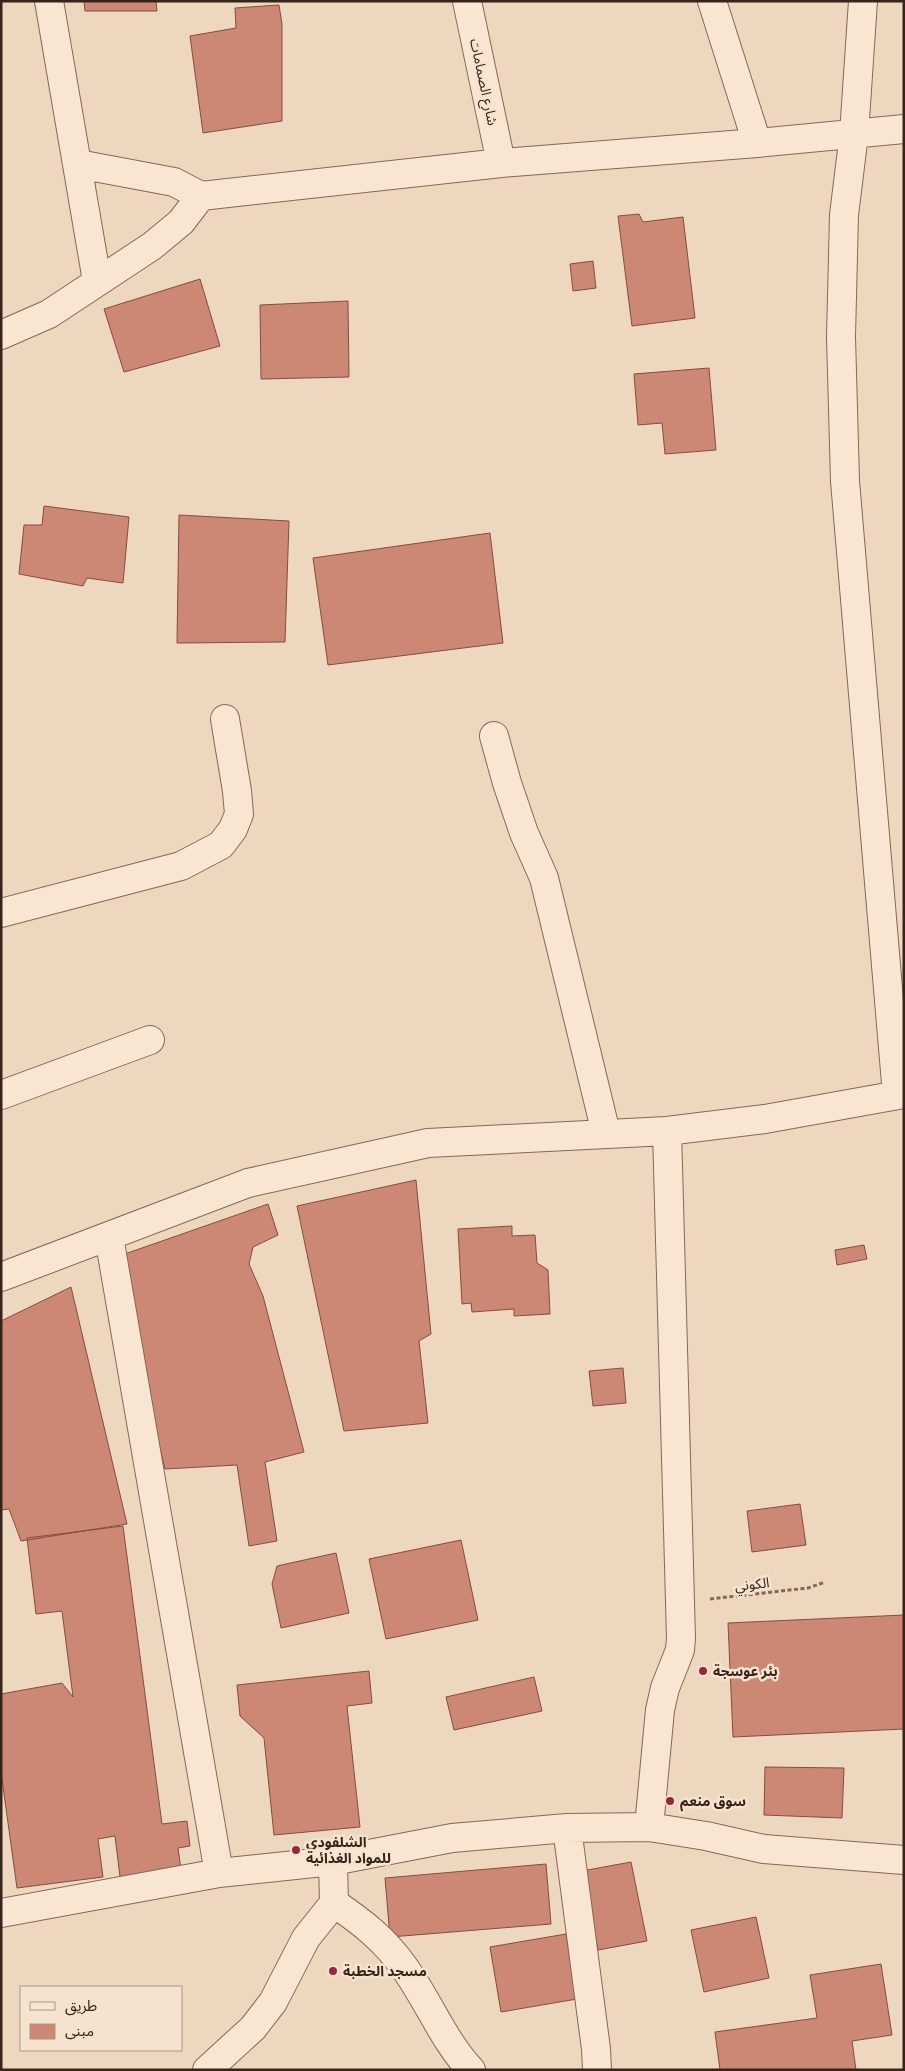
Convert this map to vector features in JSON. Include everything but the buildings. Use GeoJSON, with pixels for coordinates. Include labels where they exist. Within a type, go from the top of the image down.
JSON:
{"type":"FeatureCollection","features":[{"type":"Feature","properties":{"kind":"street"},"geometry":{"type":"LineString","coordinates":[[49,1],[97,281]]}},
{"type":"Feature","properties":{"kind":"street","name":"شارع الصمامات"},"geometry":{"type":"LineString","coordinates":[[466,1],[501,164]]}},
{"type":"Feature","properties":{"kind":"street"},"geometry":{"type":"LineString","coordinates":[[712,1],[757,143]]}},
{"type":"Feature","properties":{"kind":"street"},"geometry":{"type":"LineString","coordinates":[[4,1268],[109,1237],[248,1183],[428,1143],[667,1131],[765,1119],[900,1095],[845,481],[841,337],[844,215],[854,134],[863,1]]}},
{"type":"Feature","properties":{"kind":"street"},"geometry":{"type":"LineString","coordinates":[[78,164],[174,182],[201,196],[501,164],[904,129]]}},
{"type":"Feature","properties":{"kind":"street"},"geometry":{"type":"LineString","coordinates":[[1,335],[49,314],[152,246],[181,222],[201,196]]}},
{"type":"Feature","properties":{"kind":"street"},"geometry":{"type":"LineString","coordinates":[[1,913],[181,866],[221,845],[233,829],[239,814],[225,719]]}},
{"type":"Feature","properties":{"kind":"street"},"geometry":{"type":"LineString","coordinates":[[494,736],[524,833],[544,878],[606,1133]]}},
{"type":"Feature","properties":{"kind":"street"},"geometry":{"type":"LineString","coordinates":[[1,1095],[150,1040]]}},
{"type":"Feature","properties":{"kind":"street"},"geometry":{"type":"LineString","coordinates":[[648,1827],[660,1710],[680,1650],[667,1131]]}},
{"type":"Feature","properties":{"kind":"street"},"geometry":{"type":"LineString","coordinates":[[109,1237],[219,1873]]}},
{"type":"Feature","properties":{"kind":"street"},"geometry":{"type":"LineString","coordinates":[[1,1913],[219,1873],[333,1861],[452,1838],[567,1828],[648,1827],[706,1836],[764,1849],[904,1860]]}},
{"type":"Feature","properties":{"kind":"street"},"geometry":{"type":"LineString","coordinates":[[567,1828],[597,2070]]}},
{"type":"Feature","properties":{"kind":"street"},"geometry":{"type":"LineString","coordinates":[[207,2070],[253,2028],[273,2002],[306,1938],[334,1903],[333,1861]]}},
{"type":"Feature","properties":{"kind":"street"},"geometry":{"type":"LineString","coordinates":[[334,1903],[371,1928],[404,1966],[448,2040],[471,2070]]}},
{"type":"Feature","properties":{"kind":"path","name":"الكوني"},"geometry":{"type":"LineString","coordinates":[[680,1600],[771,1593],[808,1588],[825,1582]]}},
{"type":"Feature","properties":{"kind":"place","name":"بئر عوسجة"},"geometry":{"type":"Point","coordinates":[703,1671]}},
{"type":"Feature","properties":{"kind":"place","name":"سوق منعم"},"geometry":{"type":"Point","coordinates":[670,1801]}},
{"type":"Feature","properties":{"kind":"place","name":"الشلفودي للمواد الغذائية"},"geometry":{"type":"Point","coordinates":[296,1850]}},
{"type":"Feature","properties":{"kind":"place","name":"مسجد الخطبة"},"geometry":{"type":"Point","coordinates":[333,1971]}}]}
